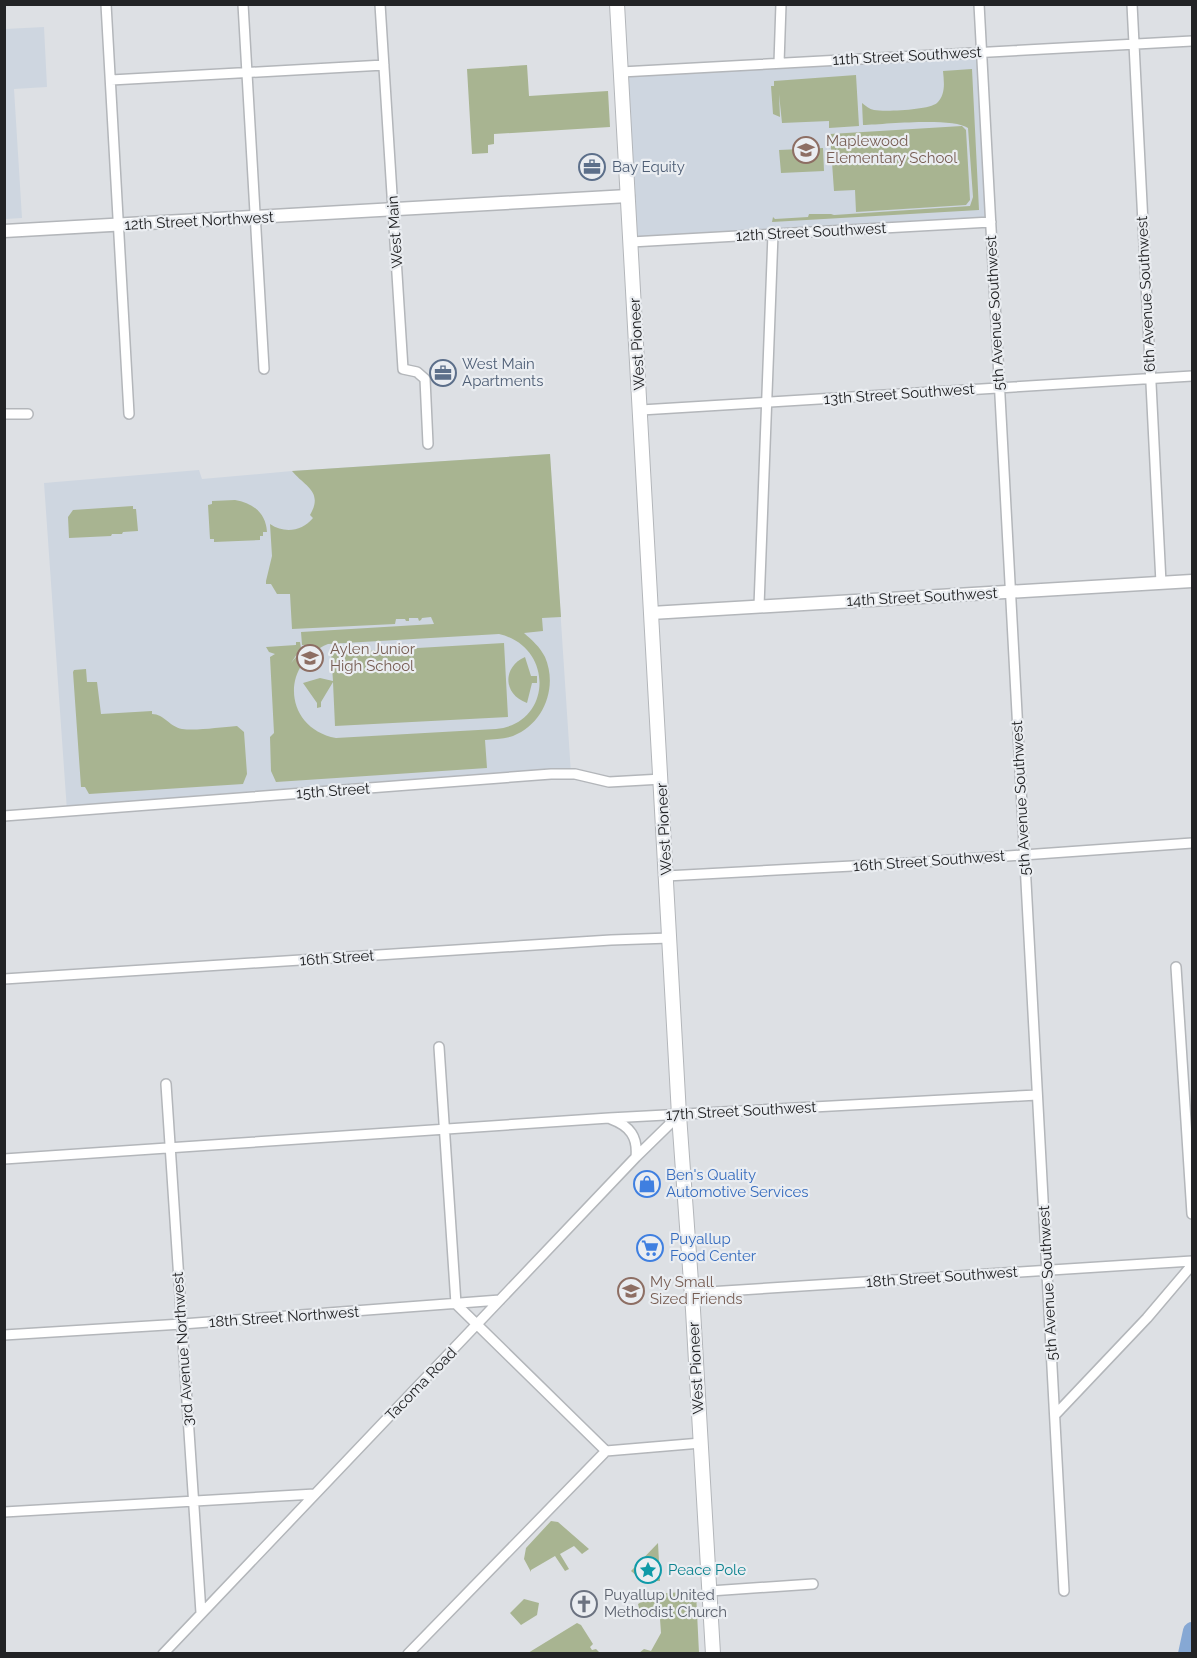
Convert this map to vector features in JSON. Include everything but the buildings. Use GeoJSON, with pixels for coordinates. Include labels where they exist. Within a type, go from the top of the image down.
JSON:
{"type":"FeatureCollection","features":[{"type":"Feature","properties":{"kind":"main road","name":"West Pioneer"},"geometry":{"type":"LineString","coordinates":[[617,4],[679,1114],[713,1653]]}},
{"type":"Feature","properties":{"kind":"street"},"geometry":{"type":"LineString","coordinates":[[106,4],[129,414]]}},
{"type":"Feature","properties":{"kind":"street"},"geometry":{"type":"LineString","coordinates":[[243,4],[264,369]]}},
{"type":"Feature","properties":{"kind":"street","name":"West Main"},"geometry":{"type":"LineString","coordinates":[[380,4],[403,369],[417,372],[424,379],[428,444]]}},
{"type":"Feature","properties":{"kind":"street"},"geometry":{"type":"LineString","coordinates":[[779,63],[781,4]]}},
{"type":"Feature","properties":{"kind":"street","name":"5th Avenue Southwest"},"geometry":{"type":"LineString","coordinates":[[978,4],[1064,1591]]}},
{"type":"Feature","properties":{"kind":"street","name":"6th Avenue Southwest"},"geometry":{"type":"LineString","coordinates":[[1132,4],[1161,583]]}},
{"type":"Feature","properties":{"kind":"street","name":"11th Street Southwest"},"geometry":{"type":"LineString","coordinates":[[621,72],[1192,41]]}},
{"type":"Feature","properties":{"kind":"street"},"geometry":{"type":"LineString","coordinates":[[111,80],[384,65]]}},
{"type":"Feature","properties":{"kind":"street"},"geometry":{"type":"LineString","coordinates":[[393,209],[628,196]]}},
{"type":"Feature","properties":{"kind":"street","name":"12th Street Northwest"},"geometry":{"type":"LineString","coordinates":[[4,231],[393,209]]}},
{"type":"Feature","properties":{"kind":"street","name":"12th Street Southwest"},"geometry":{"type":"LineString","coordinates":[[631,243],[991,222]]}},
{"type":"Feature","properties":{"kind":"street"},"geometry":{"type":"LineString","coordinates":[[759,606],[773,234]]}},
{"type":"Feature","properties":{"kind":"street","name":"13th Street Southwest"},"geometry":{"type":"LineString","coordinates":[[641,410],[1192,376]]}},
{"type":"Feature","properties":{"kind":"street"},"geometry":{"type":"LineString","coordinates":[[4,414],[28,414]]}},
{"type":"Feature","properties":{"kind":"street","name":"14th Street Southwest"},"geometry":{"type":"LineString","coordinates":[[651,613],[1192,581]]}},
{"type":"Feature","properties":{"kind":"street","name":"15th Street"},"geometry":{"type":"LineString","coordinates":[[4,816],[551,774],[575,774],[612,782],[662,779]]}},
{"type":"Feature","properties":{"kind":"street","name":"16th Street Southwest"},"geometry":{"type":"LineString","coordinates":[[666,876],[795,870],[1192,843]]}},
{"type":"Feature","properties":{"kind":"street","name":"16th Street"},"geometry":{"type":"LineString","coordinates":[[4,980],[670,938]]}},
{"type":"Feature","properties":{"kind":"street"},"geometry":{"type":"LineString","coordinates":[[1176,967],[1192,1214]]}},
{"type":"Feature","properties":{"kind":"street"},"geometry":{"type":"LineString","coordinates":[[440,1047],[456,1304],[606,1451]]}},
{"type":"Feature","properties":{"kind":"street","name":"3rd Avenue Northwest"},"geometry":{"type":"LineString","coordinates":[[166,1084],[201,1613]]}},
{"type":"Feature","properties":{"kind":"street","name":"17th Street Southwest"},"geometry":{"type":"LineString","coordinates":[[4,1159],[609,1118],[1037,1095]]}},
{"type":"Feature","properties":{"kind":"street","name":"Tacoma Road"},"geometry":{"type":"LineString","coordinates":[[163,1653],[679,1114]]}},
{"type":"Feature","properties":{"kind":"street"},"geometry":{"type":"LineString","coordinates":[[609,1118],[624,1125],[632,1133],[636,1142],[636,1158]]}},
{"type":"Feature","properties":{"kind":"street"},"geometry":{"type":"LineString","coordinates":[[1055,1415],[1147,1318],[1192,1263]]}},
{"type":"Feature","properties":{"kind":"street","name":"18th Street Southwest"},"geometry":{"type":"LineString","coordinates":[[692,1293],[1192,1263]]}},
{"type":"Feature","properties":{"kind":"street","name":"18th Street Northwest"},"geometry":{"type":"LineString","coordinates":[[4,1335],[500,1300]]}},
{"type":"Feature","properties":{"kind":"street"},"geometry":{"type":"LineString","coordinates":[[408,1653],[606,1451],[701,1443]]}},
{"type":"Feature","properties":{"kind":"street"},"geometry":{"type":"LineString","coordinates":[[4,1512],[315,1494]]}},
{"type":"Feature","properties":{"kind":"street"},"geometry":{"type":"LineString","coordinates":[[710,1591],[813,1584]]}},
{"type":"Feature","properties":{"kind":"shaded area"},"geometry":{"type":"Polygon","coordinates":[[[44,27],[47,87],[14,89],[22,218],[5,219],[5,29],[44,27]]]}},
{"type":"Feature","properties":{"kind":"shaded area","name":"Maplewood Elementary School"},"geometry":{"type":"Polygon","coordinates":[[[981,51],[991,222],[631,242],[621,72],[981,51]]]}},
{"type":"Feature","properties":{"kind":"shaded area","name":"Aylen Junior High School"},"geometry":{"type":"Polygon","coordinates":[[[550,454],[571,774],[67,811],[44,483],[199,470],[202,479],[550,454]]]}},
{"type":"Feature","properties":{"kind":"green space"},"geometry":{"type":"Polygon","coordinates":[[[527,65],[529,96],[608,91],[610,127],[494,134],[494,144],[488,145],[488,153],[472,154],[467,69],[527,65]]]}},
{"type":"Feature","properties":{"kind":"green space"},"geometry":{"type":"Polygon","coordinates":[[[972,69],[979,210],[772,222],[773,217],[775,219],[808,217],[809,214],[834,215],[970,206],[973,197],[968,128],[934,122],[863,125],[862,103],[871,109],[880,111],[907,110],[932,105],[937,103],[943,92],[943,71],[972,69]]]}},
{"type":"Feature","properties":{"kind":"green space"},"geometry":{"type":"Polygon","coordinates":[[[856,75],[859,126],[829,128],[829,121],[782,123],[779,94],[780,117],[773,114],[771,86],[774,86],[774,81],[856,75]]]}},
{"type":"Feature","properties":{"kind":"green space"},"geometry":{"type":"Polygon","coordinates":[[[962,126],[966,130],[970,200],[966,205],[856,212],[855,190],[834,191],[830,134],[962,126]]]}},
{"type":"Feature","properties":{"kind":"green space"},"geometry":{"type":"Polygon","coordinates":[[[823,148],[824,171],[781,173],[779,150],[823,148]]]}},
{"type":"Feature","properties":{"kind":"green space"},"geometry":{"type":"Polygon","coordinates":[[[550,454],[561,617],[542,618],[543,631],[524,633],[545,657],[549,669],[549,692],[540,714],[524,730],[510,737],[485,740],[487,768],[276,782],[271,771],[270,737],[274,733],[270,657],[275,654],[269,652],[266,647],[296,645],[296,642],[300,642],[301,648],[291,663],[306,645],[302,645],[301,632],[434,624],[431,617],[422,618],[419,621],[418,618],[409,618],[409,621],[396,619],[395,624],[292,629],[290,594],[277,594],[271,584],[266,584],[266,581],[272,556],[270,524],[282,529],[293,530],[304,526],[313,518],[310,515],[314,507],[314,494],[292,471],[550,454]],[[499,634],[328,644],[312,653],[301,666],[295,680],[294,695],[298,709],[306,722],[319,732],[336,738],[496,729],[515,724],[528,714],[536,700],[540,684],[537,668],[530,654],[517,642],[499,634]]]}},
{"type":"Feature","properties":{"kind":"green space"},"geometry":{"type":"Polygon","coordinates":[[[235,500],[253,506],[261,514],[267,532],[263,532],[260,540],[214,542],[214,539],[210,539],[208,505],[212,504],[212,501],[235,500]]]}},
{"type":"Feature","properties":{"kind":"green space"},"geometry":{"type":"Polygon","coordinates":[[[133,506],[133,509],[136,509],[138,531],[111,536],[69,538],[68,517],[73,510],[133,506]]]}},
{"type":"Feature","properties":{"kind":"green space"},"geometry":{"type":"Polygon","coordinates":[[[504,643],[508,717],[335,726],[333,682],[321,702],[321,707],[317,708],[317,703],[303,683],[320,678],[333,681],[331,653],[504,643]]]}},
{"type":"Feature","properties":{"kind":"green space"},"geometry":{"type":"Polygon","coordinates":[[[525,657],[531,676],[537,676],[537,683],[532,683],[527,703],[513,694],[508,681],[512,667],[525,657]]]}},
{"type":"Feature","properties":{"kind":"green space"},"geometry":{"type":"Polygon","coordinates":[[[86,669],[87,682],[97,682],[101,714],[152,711],[152,714],[182,729],[237,726],[244,732],[247,774],[243,784],[89,794],[85,787],[81,787],[73,672],[86,669]]]}},
{"type":"Feature","properties":{"kind":"green space"},"geometry":{"type":"Polygon","coordinates":[[[551,1521],[558,1522],[589,1549],[582,1554],[574,1546],[560,1554],[569,1569],[565,1571],[555,1556],[531,1572],[524,1559],[526,1548],[551,1521]]]}},
{"type":"Feature","properties":{"kind":"green space"},"geometry":{"type":"Polygon","coordinates":[[[658,1543],[660,1581],[644,1579],[631,1571],[658,1543]]]}},
{"type":"Feature","properties":{"kind":"green space"},"geometry":{"type":"Polygon","coordinates":[[[696,1592],[699,1653],[639,1653],[644,1649],[651,1651],[661,1633],[660,1619],[652,1617],[649,1608],[641,1616],[638,1604],[654,1594],[696,1592]]]}},
{"type":"Feature","properties":{"kind":"green space"},"geometry":{"type":"Polygon","coordinates":[[[524,1599],[539,1603],[537,1615],[521,1625],[510,1613],[524,1599]]]}},
{"type":"Feature","properties":{"kind":"green space"},"geometry":{"type":"Polygon","coordinates":[[[577,1623],[581,1625],[593,1644],[590,1647],[592,1650],[596,1649],[600,1653],[528,1653],[577,1623]]]}},
{"type":"Feature","properties":{"kind":"waterway"},"geometry":{"type":"LineString","coordinates":[[1187,1654],[1192,1631]]}},
{"type":"Feature","properties":{"kind":"place","name":"Maplewood Elementary School"},"geometry":{"type":"Point","coordinates":[806,150]}},
{"type":"Feature","properties":{"kind":"place","name":"Bay Equity"},"geometry":{"type":"Point","coordinates":[592,167]}},
{"type":"Feature","properties":{"kind":"place","name":"West Main Apartments"},"geometry":{"type":"Point","coordinates":[443,373]}},
{"type":"Feature","properties":{"kind":"place","name":"Aylen Junior High School"},"geometry":{"type":"Point","coordinates":[310,658]}},
{"type":"Feature","properties":{"kind":"place","name":"Ben's Quality Automotive Services"},"geometry":{"type":"Point","coordinates":[647,1184]}},
{"type":"Feature","properties":{"kind":"place","name":"Puyallup Food Center"},"geometry":{"type":"Point","coordinates":[650,1248]}},
{"type":"Feature","properties":{"kind":"place","name":"My Small Sized Friends"},"geometry":{"type":"Point","coordinates":[631,1291]}},
{"type":"Feature","properties":{"kind":"place","name":"Peace Pole"},"geometry":{"type":"Point","coordinates":[648,1570]}},
{"type":"Feature","properties":{"kind":"place","name":"Puyallup United Methodist Church"},"geometry":{"type":"Point","coordinates":[584,1604]}}]}
